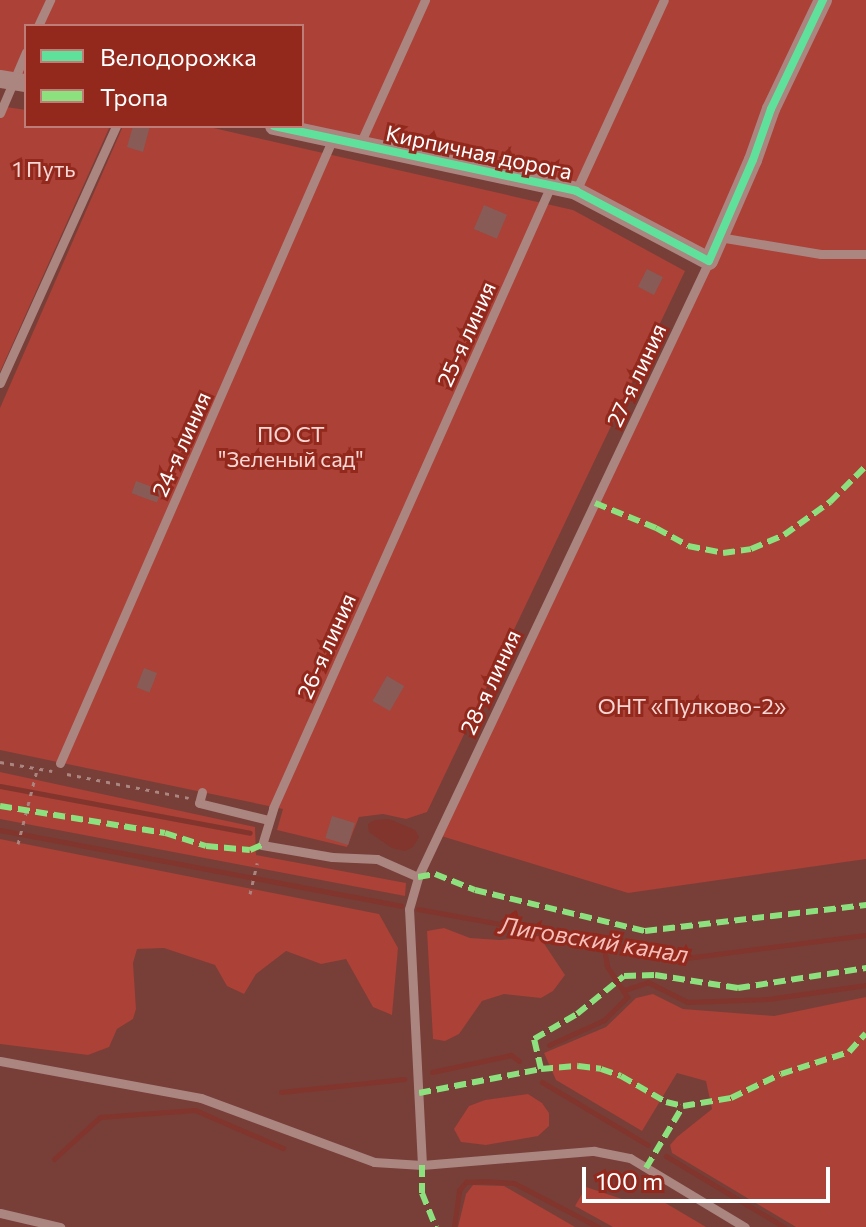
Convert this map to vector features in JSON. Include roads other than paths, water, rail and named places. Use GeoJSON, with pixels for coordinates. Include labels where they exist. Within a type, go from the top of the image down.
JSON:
{"type":"FeatureCollection","features":[{"type":"Feature","properties":{"kind":"street"},"geometry":{"type":"LineString","coordinates":[[709,261],[753,160],[771,109],[823,0]]}},
{"type":"Feature","properties":{"kind":"street","name":"Кирпичная дорога"},"geometry":{"type":"LineString","coordinates":[[284,128],[552,183],[576,191],[709,261]]}},
{"type":"Feature","properties":{"kind":"lane"},"geometry":{"type":"LineString","coordinates":[[39,24],[50,0]]}},
{"type":"Feature","properties":{"kind":"lane"},"geometry":{"type":"LineString","coordinates":[[360,144],[425,0]]}},
{"type":"Feature","properties":{"kind":"lane"},"geometry":{"type":"LineString","coordinates":[[576,191],[664,0]]}},
{"type":"Feature","properties":{"kind":"lane"},"geometry":{"type":"LineString","coordinates":[[0,113],[24,56]]}},
{"type":"Feature","properties":{"kind":"lane"},"geometry":{"type":"LineString","coordinates":[[0,383],[115,128]]}},
{"type":"Feature","properties":{"kind":"lane","name":"24-я линия"},"geometry":{"type":"LineString","coordinates":[[60,763],[333,138]]}},
{"type":"Feature","properties":{"kind":"lane","name":"25-я линия"},"geometry":{"type":"LineString","coordinates":[[412,498],[552,183]]}},
{"type":"Feature","properties":{"kind":"lane"},"geometry":{"type":"LineString","coordinates":[[719,237],[821,254],[866,254]]}},
{"type":"Feature","properties":{"kind":"lane","name":"27-я линия"},"geometry":{"type":"LineString","coordinates":[[595,503],[709,261]]}},
{"type":"Feature","properties":{"kind":"lane","name":"26-я линия"},"geometry":{"type":"LineString","coordinates":[[268,820],[412,498]]}},
{"type":"Feature","properties":{"kind":"lane","name":"28-я линия"},"geometry":{"type":"LineString","coordinates":[[422,1165],[409,909],[418,877],[595,503]]}},
{"type":"Feature","properties":{"kind":"lane"},"geometry":{"type":"LineString","coordinates":[[202,792],[199,803],[268,820],[262,845],[332,857],[377,859],[418,877]]}},
{"type":"Feature","properties":{"kind":"lane"},"geometry":{"type":"LineString","coordinates":[[0,1061],[193,1096],[374,1162],[422,1165],[594,1151],[630,1158],[745,1227]]}},
{"type":"Feature","properties":{"kind":"lane"},"geometry":{"type":"LineString","coordinates":[[0,1213],[35,1224],[60,1227]]}},
{"type":"Feature","properties":{"kind":"waterway"},"geometry":{"type":"LineString","coordinates":[[0,786],[250,833]]}},
{"type":"Feature","properties":{"kind":"waterway","name":"Лиговский канал"},"geometry":{"type":"LineString","coordinates":[[0,830],[401,906]]}},
{"type":"Feature","properties":{"kind":"waterway","name":"Лиговский канал"},"geometry":{"type":"LineString","coordinates":[[418,909],[686,958],[866,935]]}},
{"type":"Feature","properties":{"kind":"waterway"},"geometry":{"type":"LineString","coordinates":[[549,1045],[604,1020],[627,997],[607,966],[603,943]]}},
{"type":"Feature","properties":{"kind":"waterway"},"geometry":{"type":"LineString","coordinates":[[624,990],[648,982],[687,1002],[768,999],[866,985]]}},
{"type":"Feature","properties":{"kind":"waterway"},"geometry":{"type":"LineString","coordinates":[[432,1072],[511,1055],[519,1061]]}},
{"type":"Feature","properties":{"kind":"waterway"},"geometry":{"type":"LineString","coordinates":[[281,1092],[404,1079]]}},
{"type":"Feature","properties":{"kind":"waterway"},"geometry":{"type":"LineString","coordinates":[[542,1082],[648,1145]]}},
{"type":"Feature","properties":{"kind":"waterway"},"geometry":{"type":"LineString","coordinates":[[54,1159],[100,1117],[195,1110],[283,1148]]}},
{"type":"Feature","properties":{"kind":"waterway"},"geometry":{"type":"LineString","coordinates":[[666,1156],[784,1227]]}},
{"type":"Feature","properties":{"kind":"waterway"},"geometry":{"type":"LineString","coordinates":[[454,1227],[459,1190],[466,1182],[484,1181],[514,1183],[598,1227]]}},
{"type":"Feature","properties":{"kind":"park label","name":"1 Путь"},"geometry":{"type":"Point","coordinates":[44,169]}},
{"type":"Feature","properties":{"kind":"park label","name":"ПО СТ \"Зеленый сад\""},"geometry":{"type":"Point","coordinates":[291,446]}},
{"type":"Feature","properties":{"kind":"park label","name":"ОНТ «Пулково-2»"},"geometry":{"type":"Point","coordinates":[692,706]}}]}
